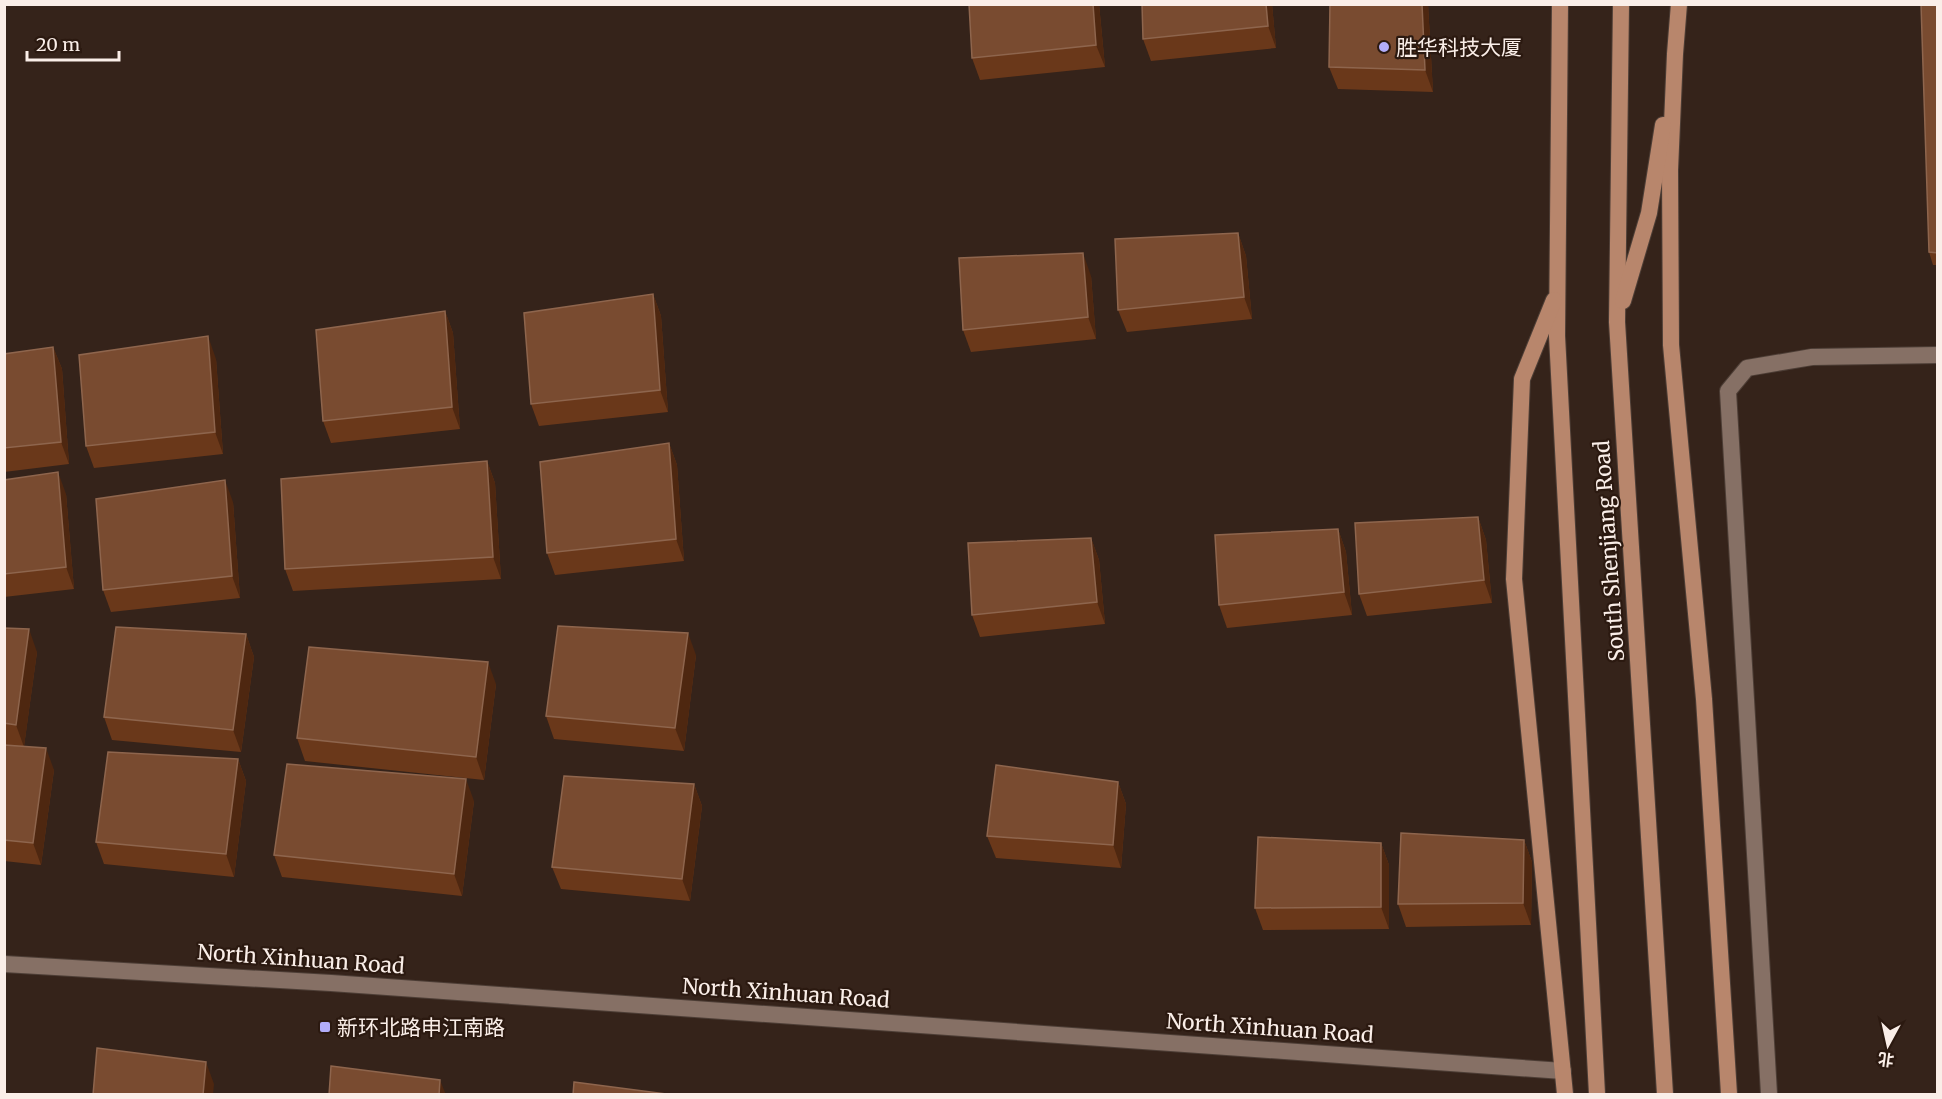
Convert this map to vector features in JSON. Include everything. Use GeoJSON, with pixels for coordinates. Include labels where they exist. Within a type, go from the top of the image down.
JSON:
{"type":"FeatureCollection","features":[{"type":"Feature","properties":{"kind":"main road","name":"South Shenjiang Road"},"geometry":{"type":"LineString","coordinates":[[1560,4],[1557,336],[1597,1095]]}},
{"type":"Feature","properties":{"kind":"main road","name":"South Shenjiang Road"},"geometry":{"type":"LineString","coordinates":[[1621,4],[1617,322],[1665,1095]]}},
{"type":"Feature","properties":{"kind":"main road"},"geometry":{"type":"LineString","coordinates":[[1679,4],[1670,170],[1671,345],[1704,699],[1728,1095]]}},
{"type":"Feature","properties":{"kind":"main road"},"geometry":{"type":"LineString","coordinates":[[1617,322],[1649,213],[1675,54]]}},
{"type":"Feature","properties":{"kind":"main road"},"geometry":{"type":"LineString","coordinates":[[1557,291],[1522,378],[1514,579],[1564,1095]]}},
{"type":"Feature","properties":{"kind":"street"},"geometry":{"type":"LineString","coordinates":[[1769,1095],[1728,391],[1747,368],[1812,357],[1938,356]]}},
{"type":"Feature","properties":{"kind":"street","name":"North Xinhuan Road"},"geometry":{"type":"LineString","coordinates":[[4,964],[343,984],[1563,1071]]}},
{"type":"Feature","properties":{"kind":"building"},"geometry":{"type":"Polygon","coordinates":[[[969,4],[1093,4],[1096,45],[972,58],[969,4]]]}},
{"type":"Feature","properties":{"kind":"building"},"geometry":{"type":"Polygon","coordinates":[[[1142,4],[1266,4],[1268,26],[1143,39],[1142,4]]]}},
{"type":"Feature","properties":{"kind":"building","name":"胜华科技大厦"},"geometry":{"type":"Polygon","coordinates":[[[1330,4],[1422,4],[1425,70],[1329,67],[1330,4]]]}},
{"type":"Feature","properties":{"kind":"building"},"geometry":{"type":"Polygon","coordinates":[[[1921,4],[1938,4],[1938,253],[1929,252],[1921,4]]]}},
{"type":"Feature","properties":{"kind":"building"},"geometry":{"type":"Polygon","coordinates":[[[1238,233],[1244,297],[1118,310],[1115,239],[1238,233]]]}},
{"type":"Feature","properties":{"kind":"building"},"geometry":{"type":"Polygon","coordinates":[[[1083,253],[1088,317],[963,330],[959,258],[1083,253]]]}},
{"type":"Feature","properties":{"kind":"building"},"geometry":{"type":"Polygon","coordinates":[[[653,294],[660,390],[531,404],[524,313],[653,294]]]}},
{"type":"Feature","properties":{"kind":"building"},"geometry":{"type":"Polygon","coordinates":[[[445,311],[452,407],[323,421],[316,330],[445,311]]]}},
{"type":"Feature","properties":{"kind":"building"},"geometry":{"type":"Polygon","coordinates":[[[208,336],[215,432],[86,446],[79,355],[208,336]]]}},
{"type":"Feature","properties":{"kind":"building"},"geometry":{"type":"Polygon","coordinates":[[[53,347],[61,442],[4,448],[4,354],[53,347]]]}},
{"type":"Feature","properties":{"kind":"building"},"geometry":{"type":"Polygon","coordinates":[[[669,443],[676,539],[547,553],[540,462],[669,443]]]}},
{"type":"Feature","properties":{"kind":"building"},"geometry":{"type":"Polygon","coordinates":[[[487,461],[493,557],[285,569],[281,479],[487,461]]]}},
{"type":"Feature","properties":{"kind":"building"},"geometry":{"type":"Polygon","coordinates":[[[58,472],[66,567],[4,574],[4,480],[58,472]]]}},
{"type":"Feature","properties":{"kind":"building"},"geometry":{"type":"Polygon","coordinates":[[[225,480],[232,576],[103,590],[96,499],[225,480]]]}},
{"type":"Feature","properties":{"kind":"building"},"geometry":{"type":"Polygon","coordinates":[[[1478,517],[1484,580],[1359,594],[1355,523],[1478,517]]]}},
{"type":"Feature","properties":{"kind":"building"},"geometry":{"type":"Polygon","coordinates":[[[1338,529],[1344,592],[1219,605],[1215,535],[1338,529]]]}},
{"type":"Feature","properties":{"kind":"building"},"geometry":{"type":"Polygon","coordinates":[[[1091,538],[1097,602],[972,615],[968,543],[1091,538]]]}},
{"type":"Feature","properties":{"kind":"building"},"geometry":{"type":"Polygon","coordinates":[[[558,626],[688,633],[675,728],[546,716],[558,626]]]}},
{"type":"Feature","properties":{"kind":"building"},"geometry":{"type":"Polygon","coordinates":[[[116,627],[246,634],[233,730],[104,717],[116,627]]]}},
{"type":"Feature","properties":{"kind":"building"},"geometry":{"type":"Polygon","coordinates":[[[4,628],[29,629],[16,725],[4,723],[4,628]]]}},
{"type":"Feature","properties":{"kind":"building"},"geometry":{"type":"Polygon","coordinates":[[[309,647],[488,662],[476,757],[297,738],[309,647]]]}},
{"type":"Feature","properties":{"kind":"building"},"geometry":{"type":"Polygon","coordinates":[[[4,745],[46,748],[33,843],[4,840],[4,745]]]}},
{"type":"Feature","properties":{"kind":"building"},"geometry":{"type":"Polygon","coordinates":[[[108,752],[238,759],[226,854],[96,842],[108,752]]]}},
{"type":"Feature","properties":{"kind":"building"},"geometry":{"type":"Polygon","coordinates":[[[287,764],[466,779],[454,874],[274,855],[287,764]]]}},
{"type":"Feature","properties":{"kind":"building"},"geometry":{"type":"Polygon","coordinates":[[[996,765],[1118,782],[1113,845],[987,836],[996,765]]]}},
{"type":"Feature","properties":{"kind":"building"},"geometry":{"type":"Polygon","coordinates":[[[564,776],[694,784],[682,879],[552,867],[564,776]]]}},
{"type":"Feature","properties":{"kind":"building"},"geometry":{"type":"Polygon","coordinates":[[[1401,833],[1524,840],[1523,903],[1398,904],[1401,833]]]}},
{"type":"Feature","properties":{"kind":"building"},"geometry":{"type":"Polygon","coordinates":[[[1258,837],[1381,843],[1381,907],[1255,908],[1258,837]]]}},
{"type":"Feature","properties":{"kind":"building"},"geometry":{"type":"Polygon","coordinates":[[[97,1048],[206,1062],[203,1095],[93,1095],[97,1048]]]}},
{"type":"Feature","properties":{"kind":"building"},"geometry":{"type":"Polygon","coordinates":[[[331,1066],[440,1080],[439,1095],[329,1095],[331,1066]]]}},
{"type":"Feature","properties":{"kind":"building"},"geometry":{"type":"Polygon","coordinates":[[[574,1082],[674,1095],[573,1095],[574,1082]]]}},
{"type":"Feature","properties":{"kind":"place","name":"胜华科技大厦"},"geometry":{"type":"Point","coordinates":[1384,47]}},
{"type":"Feature","properties":{"kind":"place","name":"新环北路申江南路"},"geometry":{"type":"Point","coordinates":[325,1027]}}]}
